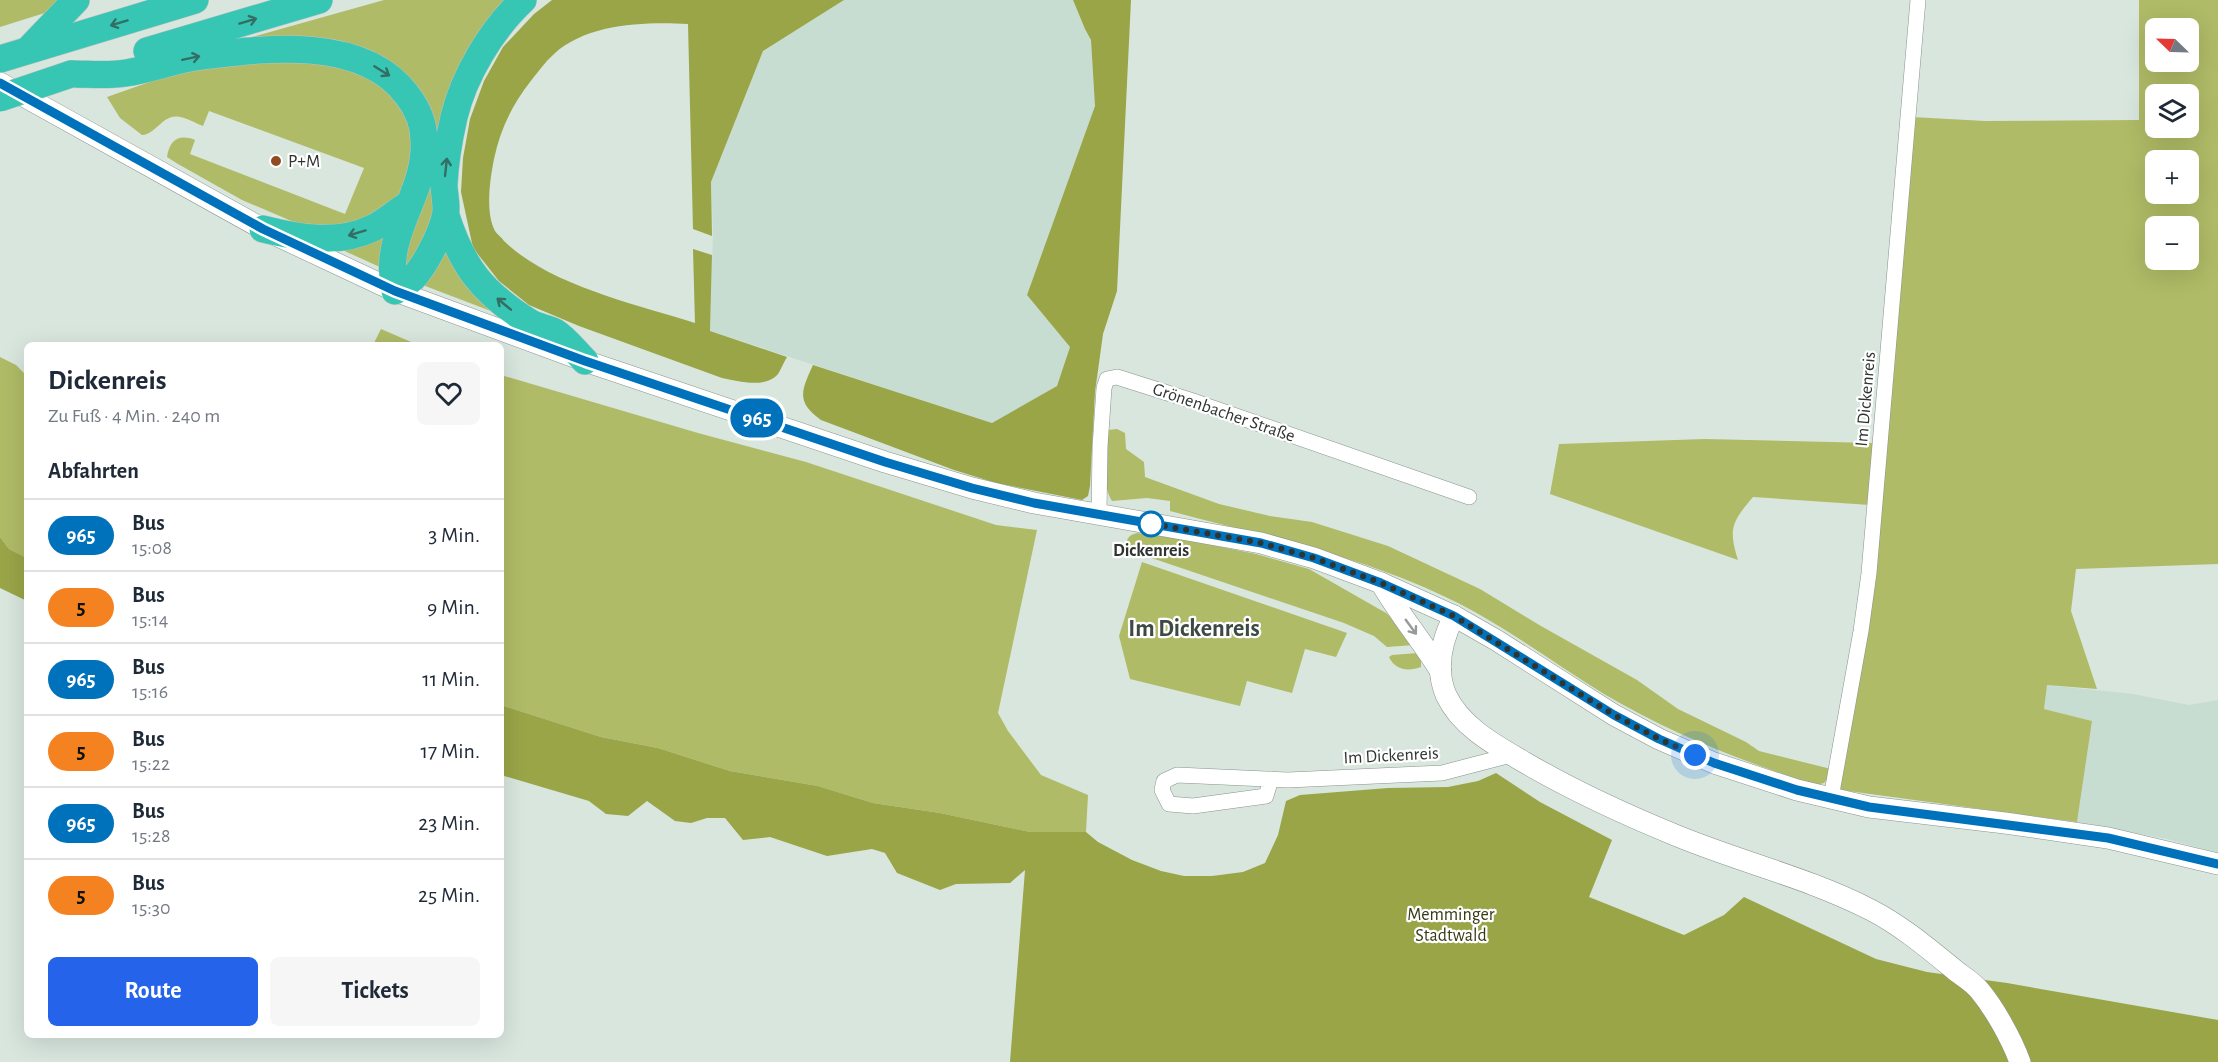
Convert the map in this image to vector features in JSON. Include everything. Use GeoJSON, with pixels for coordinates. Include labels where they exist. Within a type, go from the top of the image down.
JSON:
{"type":"FeatureCollection","features":[{"type":"Feature","properties":{"kind":"highway"},"geometry":{"type":"LineString","coordinates":[[28,51],[76,0]]}},
{"type":"Feature","properties":{"kind":"highway"},"geometry":{"type":"LineString","coordinates":[[0,59],[195,0]]}},
{"type":"Feature","properties":{"kind":"highway"},"geometry":{"type":"LineString","coordinates":[[0,98],[71,74],[319,0]]}},
{"type":"Feature","properties":{"kind":"highway"},"geometry":{"type":"LineString","coordinates":[[523,0],[504,18],[482,50],[455,114],[448,144],[444,186],[446,216],[460,252],[470,271],[481,284],[531,324],[555,332],[585,361]]}},
{"type":"Feature","properties":{"kind":"highway"},"geometry":{"type":"LineString","coordinates":[[71,74],[124,74],[200,56],[267,51],[328,52],[364,61],[398,82],[422,120],[425,142],[423,164],[394,243],[391,263],[395,291],[413,278],[425,262],[446,216]]}},
{"type":"Feature","properties":{"kind":"highway"},"geometry":{"type":"LineString","coordinates":[[263,229],[299,237],[328,239],[351,236],[373,228],[408,205]]}},
{"type":"Feature","properties":{"kind":"main road"},"geometry":{"type":"LineString","coordinates":[[0,83],[263,229],[395,291],[585,361],[885,462],[972,488],[1034,503],[1261,543],[1314,558],[1381,583],[1454,616],[1614,715],[1659,739],[1714,763],[1754,777],[1869,807],[2108,838],[2218,864]]}},
{"type":"Feature","properties":{"kind":"main road"},"geometry":{"type":"LineString","coordinates":[[1381,583],[1441,672]]}},
{"type":"Feature","properties":{"kind":"main road"},"geometry":{"type":"LineString","coordinates":[[1454,616],[1445,634],[1441,672],[1446,694],[1459,714],[1485,739],[1551,778],[1676,836],[1804,882],[1872,910],[1921,942],[1980,990],[2014,1044],[2020,1062]]}},
{"type":"Feature","properties":{"kind":"street","name":"Im Dickenreis"},"geometry":{"type":"LineString","coordinates":[[1831,798],[1869,573],[1918,0]]}},
{"type":"Feature","properties":{"kind":"street","name":"Grönenbacher Straße"},"geometry":{"type":"LineString","coordinates":[[1099,515],[1104,388],[1107,380],[1117,377],[1196,402],[1469,497]]}},
{"type":"Feature","properties":{"kind":"street","name":"Im Dickenreis"},"geometry":{"type":"LineString","coordinates":[[1271,779],[1266,796],[1193,806],[1169,804],[1162,790],[1164,781],[1177,775],[1271,779],[1442,773],[1511,754]]}},
{"type":"Feature","properties":{"kind":"shaded area"},"geometry":{"type":"Polygon","coordinates":[[[844,0],[1073,0],[1091,40],[1095,106],[1027,295],[1070,347],[1057,386],[992,423],[710,331],[713,232],[711,182],[763,51],[844,0]]]}},
{"type":"Feature","properties":{"kind":"shaded area"},"geometry":{"type":"Polygon","coordinates":[[[2046,685],[2133,694],[2189,705],[2218,700],[2218,853],[2167,839],[2077,822],[2092,721],[2044,709],[2046,685]]]}},
{"type":"Feature","properties":{"kind":"green space"},"geometry":{"type":"Polygon","coordinates":[[[0,0],[64,0],[51,11],[0,27],[0,0]]]}},
{"type":"Feature","properties":{"kind":"green space"},"geometry":{"type":"Polygon","coordinates":[[[384,0],[508,0],[433,211],[429,232],[409,268],[400,265],[432,174],[406,76],[387,60],[363,49],[252,37],[384,0]]]}},
{"type":"Feature","properties":{"kind":"green space"},"geometry":{"type":"Polygon","coordinates":[[[552,0],[844,0],[763,51],[711,182],[712,236],[693,229],[688,24],[636,24],[600,30],[568,44],[548,60],[518,100],[503,128],[494,159],[489,205],[495,231],[523,256],[544,270],[568,281],[695,323],[693,249],[712,255],[710,331],[787,357],[773,379],[751,383],[722,378],[579,326],[529,305],[499,281],[473,248],[461,192],[463,158],[470,119],[484,81],[503,47],[534,14],[552,0]]]}},
{"type":"Feature","properties":{"kind":"green space"},"geometry":{"type":"Polygon","coordinates":[[[1073,0],[1131,0],[1117,291],[1103,334],[1095,392],[1090,486],[1088,496],[1082,500],[996,483],[954,470],[821,420],[804,402],[803,396],[813,365],[992,423],[1057,386],[1070,347],[1027,295],[1095,106],[1091,40],[1073,0]]]}},
{"type":"Feature","properties":{"kind":"green space"},"geometry":{"type":"Polygon","coordinates":[[[2139,0],[2218,0],[2218,564],[2076,569],[2071,611],[2097,689],[2047,685],[2044,709],[2092,721],[2077,822],[1841,790],[1840,774],[1912,117],[1985,121],[2139,120],[2139,0]]]}},
{"type":"Feature","properties":{"kind":"green space"},"geometry":{"type":"Polygon","coordinates":[[[337,62],[391,90],[414,134],[406,184],[394,201],[370,220],[324,228],[296,223],[242,200],[167,157],[170,146],[180,138],[195,140],[190,154],[345,214],[364,168],[209,111],[203,126],[185,118],[174,117],[142,135],[120,118],[107,97],[175,73],[241,63],[337,62]]]}},
{"type":"Feature","properties":{"kind":"green space"},"geometry":{"type":"Polygon","coordinates":[[[391,228],[382,268],[338,248],[391,228]]]}},
{"type":"Feature","properties":{"kind":"green space"},"geometry":{"type":"Polygon","coordinates":[[[445,243],[496,313],[420,284],[445,243]]]}},
{"type":"Feature","properties":{"kind":"green space"},"geometry":{"type":"Polygon","coordinates":[[[381,329],[411,342],[374,342],[381,329]]]}},
{"type":"Feature","properties":{"kind":"green space"},"geometry":{"type":"Polygon","coordinates":[[[0,357],[16,365],[24,373],[24,556],[9,549],[0,537],[0,357]]]}},
{"type":"Feature","properties":{"kind":"green space"},"geometry":{"type":"Polygon","coordinates":[[[504,376],[806,462],[996,525],[1037,530],[998,713],[1008,731],[1041,775],[1088,795],[1086,832],[1030,832],[940,813],[873,803],[818,786],[730,771],[658,748],[601,737],[504,706],[504,376]]]}},
{"type":"Feature","properties":{"kind":"green space"},"geometry":{"type":"Polygon","coordinates":[[[1117,429],[1125,433],[1126,449],[1144,462],[1145,477],[1219,504],[1270,516],[1312,522],[1388,546],[1480,589],[1637,680],[1678,709],[1746,742],[1759,751],[1831,769],[1829,777],[1824,783],[1816,785],[1734,756],[1656,722],[1604,694],[1477,613],[1424,587],[1388,573],[1280,539],[1170,511],[1170,501],[1147,498],[1112,501],[1106,485],[1106,457],[1108,430],[1117,429]]]}},
{"type":"Feature","properties":{"kind":"green space"},"geometry":{"type":"Polygon","coordinates":[[[1705,439],[1873,443],[1870,505],[1753,497],[1736,519],[1734,526],[1733,540],[1738,560],[1550,494],[1559,444],[1705,439]]]}},
{"type":"Feature","properties":{"kind":"green space"},"geometry":{"type":"Polygon","coordinates":[[[1137,533],[1182,539],[1256,554],[1309,569],[1386,613],[1414,645],[1387,647],[1374,636],[1344,623],[1125,549],[1128,538],[1137,533]]]}},
{"type":"Feature","properties":{"kind":"green space"},"geometry":{"type":"Polygon","coordinates":[[[0,537],[9,549],[24,556],[24,600],[0,588],[0,537]]]}},
{"type":"Feature","properties":{"kind":"green space"},"geometry":{"type":"Polygon","coordinates":[[[1142,562],[1347,633],[1336,657],[1305,649],[1292,693],[1247,681],[1240,706],[1130,679],[1119,636],[1142,562]]]}},
{"type":"Feature","properties":{"kind":"green space"},"geometry":{"type":"Polygon","coordinates":[[[1418,653],[1421,667],[1411,669],[1398,667],[1389,657],[1392,655],[1418,653]]]}},
{"type":"Feature","properties":{"kind":"green space","name":"Memminger Stadtwald"},"geometry":{"type":"Polygon","coordinates":[[[504,706],[601,737],[658,748],[730,771],[818,786],[873,803],[940,813],[1030,832],[1086,832],[1098,842],[1132,860],[1161,871],[1184,876],[1212,876],[1243,872],[1265,863],[1278,835],[1286,801],[1300,795],[1388,788],[1448,787],[1478,781],[1496,773],[1540,802],[1612,840],[1589,897],[1684,935],[1724,915],[1744,897],[1876,959],[1927,972],[2007,983],[2218,1020],[2218,1062],[1010,1062],[1025,870],[1010,883],[956,884],[940,890],[897,873],[885,853],[872,849],[827,856],[770,837],[743,840],[725,818],[707,818],[691,823],[675,821],[647,801],[628,816],[606,814],[589,801],[504,776],[504,706]]]}},
{"type":"Feature","properties":{"kind":"bus line","name":"965"},"geometry":{"type":"LineString","coordinates":[[0,83],[263,229],[395,291],[585,361],[885,462],[972,488],[1034,503],[1261,543],[1314,558],[1381,583],[1454,616],[1614,715],[1659,739],[1714,763],[1797,790],[1869,807],[2108,838],[2218,864]]}},
{"type":"Feature","properties":{"kind":"place","name":"P+M"},"geometry":{"type":"Point","coordinates":[276,161]}},
{"type":"Feature","properties":{"kind":"place","name":"Dickenreis"},"geometry":{"type":"Point","coordinates":[1151,524]}},
{"type":"Feature","properties":{"kind":"district","name":"Im Dickenreis"},"geometry":{"type":"Point","coordinates":[1194,628]}},
{"type":"Feature","properties":{"kind":"route"},"geometry":{"type":"LineString","coordinates":[[1151,524],[1142,522],[1261,543],[1314,558],[1381,583],[1454,616],[1614,715],[1695,755]]}}]}
